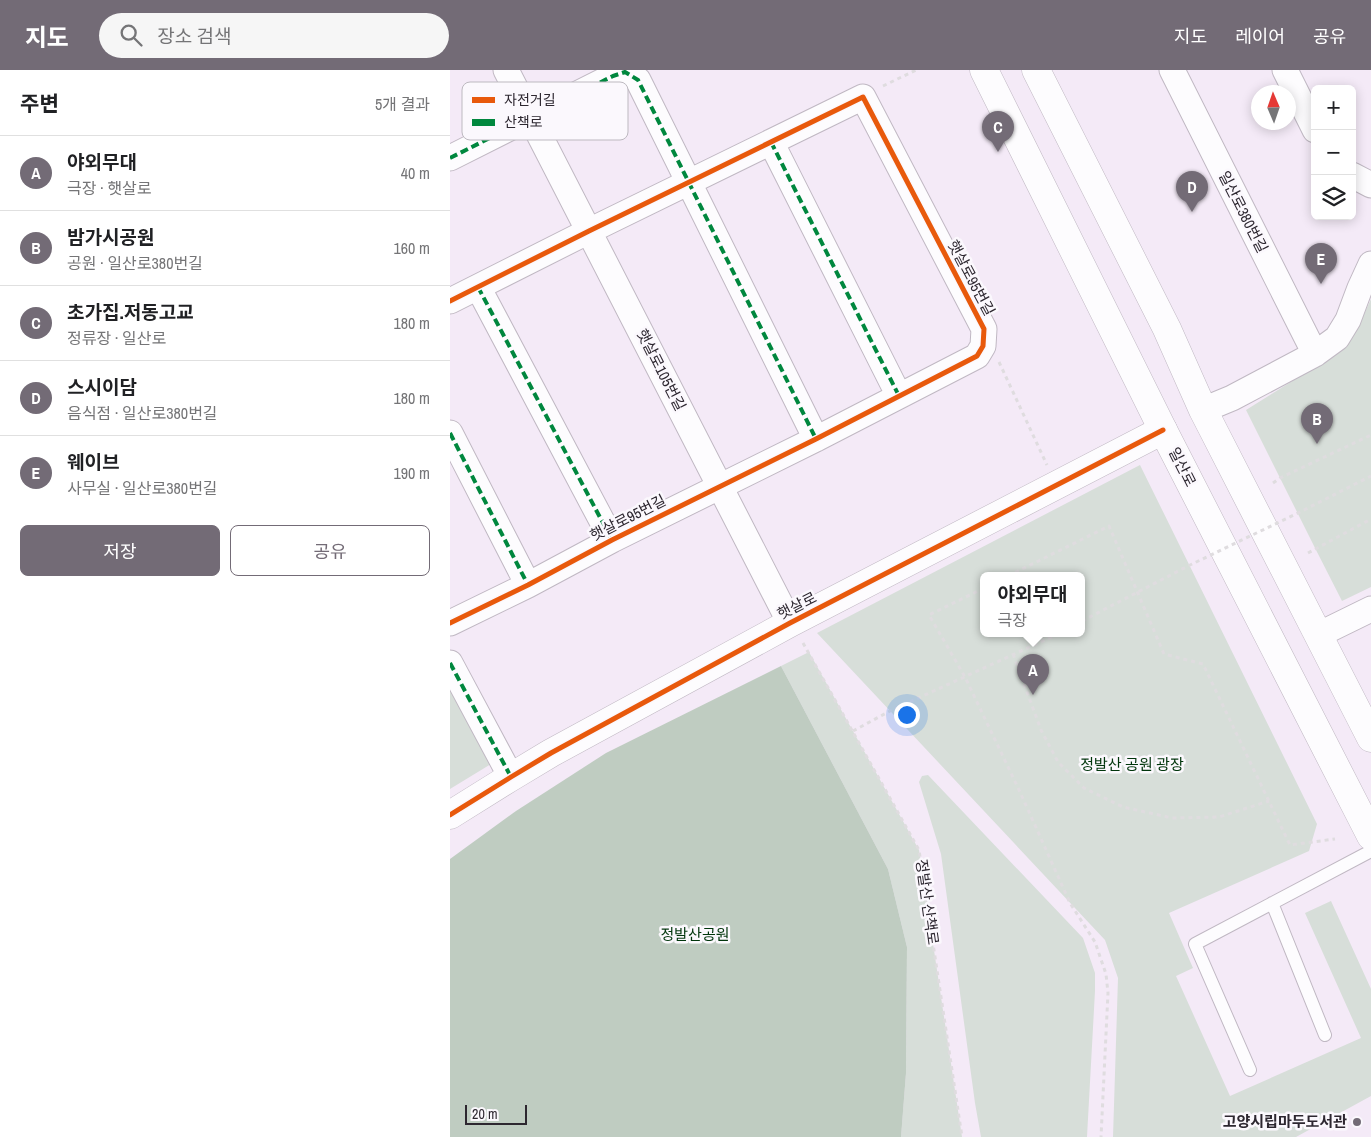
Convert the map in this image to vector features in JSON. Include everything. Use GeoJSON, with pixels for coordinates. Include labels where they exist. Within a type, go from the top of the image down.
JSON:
{"type":"FeatureCollection","features":[{"type":"Feature","properties":{"kind":"main road","name":"일산로"},"geometry":{"type":"LineString","coordinates":[[984,70],[1163,430],[1371,836]]}},
{"type":"Feature","properties":{"kind":"main road"},"geometry":{"type":"LineString","coordinates":[[1036,70],[1167,329],[1203,410],[1371,738]]}},
{"type":"Feature","properties":{"kind":"main road","name":"햇살로"},"geometry":{"type":"LineString","coordinates":[[450,816],[511,776],[551,753],[794,630],[1163,430]]}},
{"type":"Feature","properties":{"kind":"street","name":"햇살로105번길"},"geometry":{"type":"LineString","coordinates":[[506,70],[512,82]]}},
{"type":"Feature","properties":{"kind":"street","name":"일산로380번길"},"geometry":{"type":"LineString","coordinates":[[1172,70],[1315,354]]}},
{"type":"Feature","properties":{"kind":"street"},"geometry":{"type":"LineString","coordinates":[[1285,70],[1311,122]]}},
{"type":"Feature","properties":{"kind":"street"},"geometry":{"type":"LineString","coordinates":[[601,82],[625,72],[638,80],[816,439]]}},
{"type":"Feature","properties":{"kind":"street"},"geometry":{"type":"LineString","coordinates":[[450,302],[589,231],[863,97]]}},
{"type":"Feature","properties":{"kind":"street","name":"햇살로95번길"},"geometry":{"type":"LineString","coordinates":[[450,623],[977,356],[983,346],[984,329],[863,97]]}},
{"type":"Feature","properties":{"kind":"street"},"geometry":{"type":"LineString","coordinates":[[450,158],[486,140]]}},
{"type":"Feature","properties":{"kind":"street","name":"햇살로105번길"},"geometry":{"type":"LineString","coordinates":[[543,140],[794,630]]}},
{"type":"Feature","properties":{"kind":"street"},"geometry":{"type":"LineString","coordinates":[[771,142],[899,396]]}},
{"type":"Feature","properties":{"kind":"street"},"geometry":{"type":"LineString","coordinates":[[1354,175],[1371,185]]}},
{"type":"Feature","properties":{"kind":"street"},"geometry":{"type":"LineString","coordinates":[[1203,410],[1232,398],[1315,354],[1337,338],[1348,320],[1371,264]]}},
{"type":"Feature","properties":{"kind":"street","name":"햇살로95번길"},"geometry":{"type":"LineString","coordinates":[[478,287],[612,540]]}},
{"type":"Feature","properties":{"kind":"street"},"geometry":{"type":"LineString","coordinates":[[450,434],[528,585]]}},
{"type":"Feature","properties":{"kind":"street"},"geometry":{"type":"LineString","coordinates":[[1318,635],[1371,609]]}},
{"type":"Feature","properties":{"kind":"street"},"geometry":{"type":"LineString","coordinates":[[450,663],[511,776]]}},
{"type":"Feature","properties":{"kind":"lane"},"geometry":{"type":"LineString","coordinates":[[1250,1070],[1195,944],[1371,851]]}},
{"type":"Feature","properties":{"kind":"lane"},"geometry":{"type":"LineString","coordinates":[[1272,903],[1325,1035]]}},
{"type":"Feature","properties":{"kind":"path"},"geometry":{"type":"LineString","coordinates":[[863,97],[916,70]]}},
{"type":"Feature","properties":{"kind":"path"},"geometry":{"type":"LineString","coordinates":[[983,346],[995,353],[1049,469]]}},
{"type":"Feature","properties":{"kind":"path"},"geometry":{"type":"LineString","coordinates":[[1273,482],[1371,435]]}},
{"type":"Feature","properties":{"kind":"path"},"geometry":{"type":"LineString","coordinates":[[1085,619],[1190,565],[1371,476]]}},
{"type":"Feature","properties":{"kind":"path"},"geometry":{"type":"LineString","coordinates":[[1308,552],[1371,519]]}},
{"type":"Feature","properties":{"kind":"path"},"geometry":{"type":"LineString","coordinates":[[1016,572],[1109,526],[1164,654],[1203,664],[1290,845],[1335,839]]}},
{"type":"Feature","properties":{"kind":"path"},"geometry":{"type":"LineString","coordinates":[[980,590],[929,615],[965,676],[1070,902],[1095,942],[1106,974],[1108,993],[1101,1137]]}},
{"type":"Feature","properties":{"kind":"path"},"geometry":{"type":"LineString","coordinates":[[853,731],[890,711],[1051,637]]}},
{"type":"Feature","properties":{"kind":"path"},"geometry":{"type":"LineString","coordinates":[[1013,654],[1041,730],[1058,762],[1084,788],[1123,808],[1172,818],[1219,817],[1269,801]]}},
{"type":"Feature","properties":{"kind":"green space"},"geometry":{"type":"Polygon","coordinates":[[[1371,299],[1371,587],[1342,601],[1246,410],[1332,356],[1358,327],[1371,299]]]}},
{"type":"Feature","properties":{"kind":"green space","name":"정발산 공원 광장"},"geometry":{"type":"Polygon","coordinates":[[[1140,465],[1317,824],[1309,851],[1169,913],[1193,968],[1176,976],[1230,1096],[1361,1038],[1305,913],[1331,901],[1371,989],[1371,1096],[1296,1137],[1113,1137],[1118,978],[1105,940],[817,633],[1140,465]]]}},
{"type":"Feature","properties":{"kind":"green space"},"geometry":{"type":"Polygon","coordinates":[[[809,652],[919,850],[962,1137],[901,1137],[906,1073],[907,947],[888,869],[781,666],[809,652]]]}},
{"type":"Feature","properties":{"kind":"green space","name":"정발산공원"},"geometry":{"type":"Polygon","coordinates":[[[781,666],[888,869],[907,947],[906,1073],[901,1137],[450,1137],[450,859],[516,811],[606,753],[781,666]]]}},
{"type":"Feature","properties":{"kind":"green space"},"geometry":{"type":"Polygon","coordinates":[[[450,690],[491,764],[450,789],[450,690]]]}},
{"type":"Feature","properties":{"kind":"green space"},"geometry":{"type":"Polygon","coordinates":[[[928,775],[1083,938],[1095,973],[1087,1137],[981,1137],[941,854],[919,782],[922,776],[928,775]]]}},
{"type":"Feature","properties":{"kind":"marked path"},"geometry":{"type":"LineString","coordinates":[[601,82],[625,72],[638,80],[816,439]]}},
{"type":"Feature","properties":{"kind":"marked path"},"geometry":{"type":"LineString","coordinates":[[450,158],[486,140]]}},
{"type":"Feature","properties":{"kind":"marked path"},"geometry":{"type":"LineString","coordinates":[[771,142],[899,396]]}},
{"type":"Feature","properties":{"kind":"marked path"},"geometry":{"type":"LineString","coordinates":[[478,287],[612,540]]}},
{"type":"Feature","properties":{"kind":"marked path"},"geometry":{"type":"LineString","coordinates":[[450,433],[528,585]]}},
{"type":"Feature","properties":{"kind":"marked path"},"geometry":{"type":"LineString","coordinates":[[450,663],[511,777]]}},
{"type":"Feature","properties":{"kind":"cycle path"},"geometry":{"type":"LineString","coordinates":[[450,301],[863,97],[984,329],[983,346],[977,356],[450,623]]}},
{"type":"Feature","properties":{"kind":"cycle path"},"geometry":{"type":"LineString","coordinates":[[450,815],[551,753],[790,623],[1163,430]]}},
{"type":"Feature","properties":{"kind":"place","name":"초가집.저동고교"},"geometry":{"type":"Point","coordinates":[998,152]}},
{"type":"Feature","properties":{"kind":"place","name":"스시이담"},"geometry":{"type":"Point","coordinates":[1192,212]}},
{"type":"Feature","properties":{"kind":"place","name":"웨이브"},"geometry":{"type":"Point","coordinates":[1321,284]}},
{"type":"Feature","properties":{"kind":"place","name":"밤가시공원"},"geometry":{"type":"Point","coordinates":[1317,444]}},
{"type":"Feature","properties":{"kind":"place","name":"야외무대"},"geometry":{"type":"Point","coordinates":[1033,695]}},
{"type":"Feature","properties":{"kind":"place","name":"고양시립마두도서관"},"geometry":{"type":"Point","coordinates":[1357,1122]}}]}
